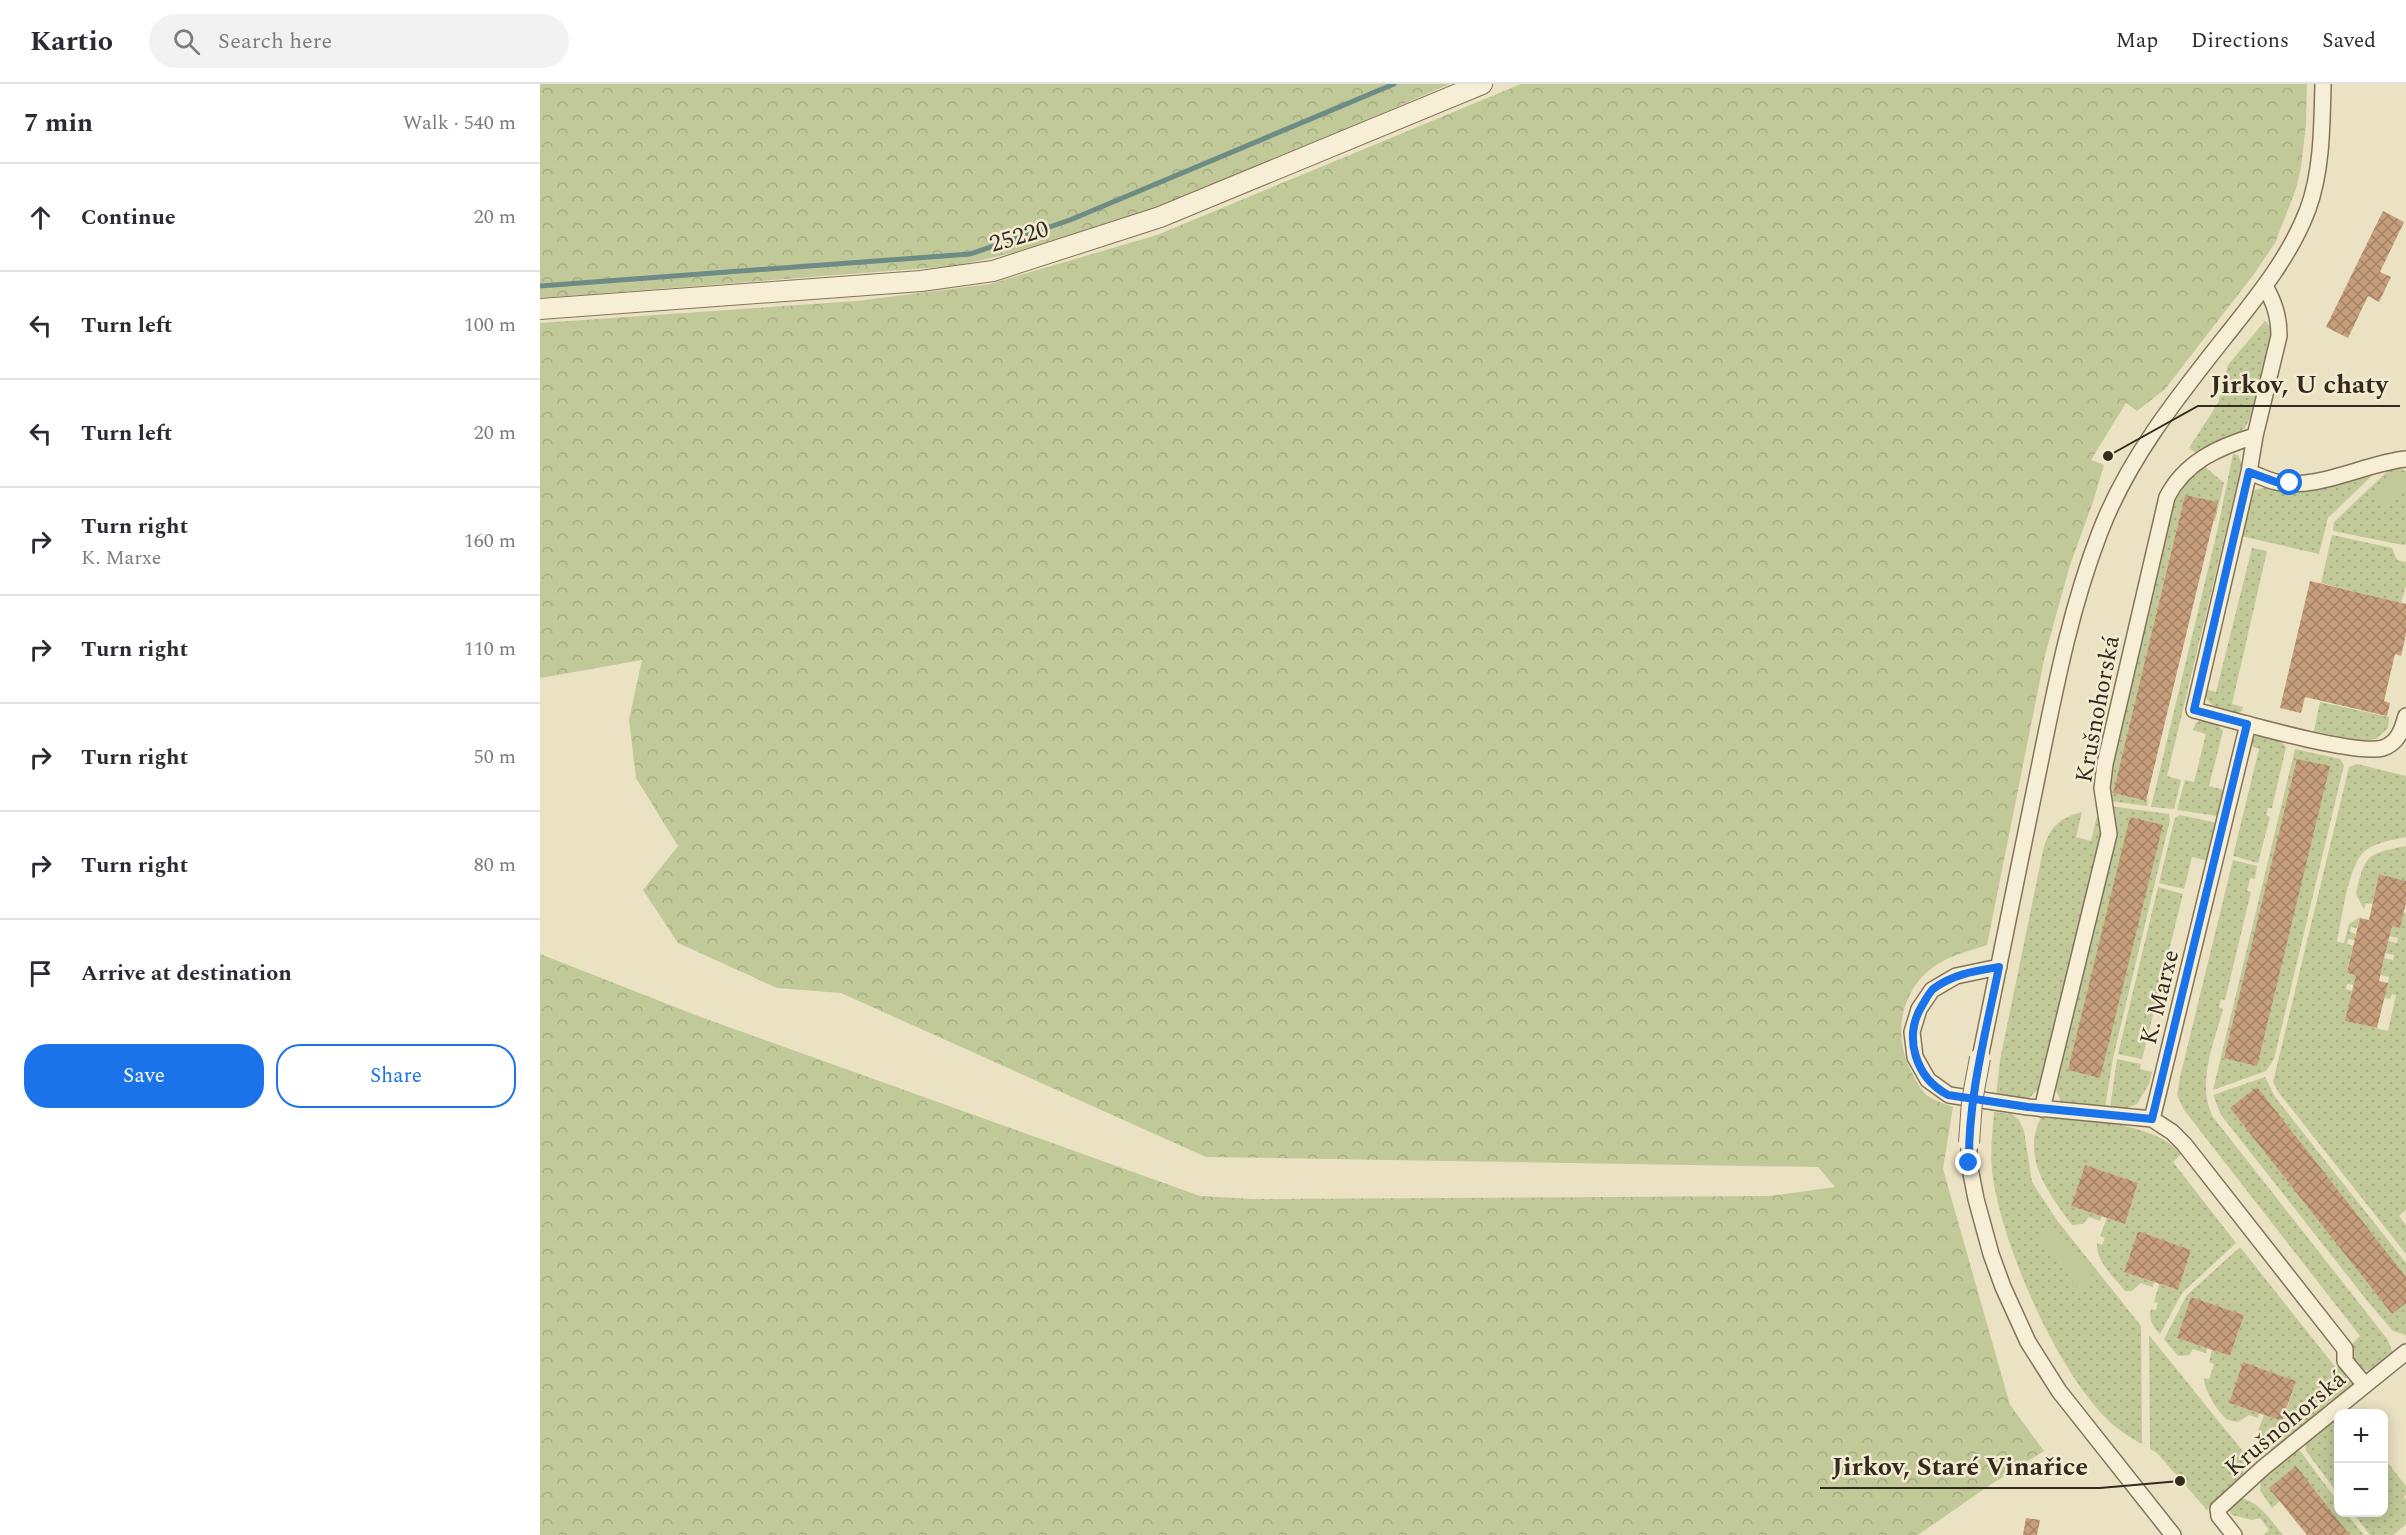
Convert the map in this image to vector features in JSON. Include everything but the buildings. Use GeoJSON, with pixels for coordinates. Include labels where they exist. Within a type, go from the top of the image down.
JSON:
{"type":"FeatureCollection","features":[{"type":"Feature","properties":{"kind":"street","name":"25220"},"geometry":{"type":"LineString","coordinates":[[540,309],[921,281],[993,271],[1160,217],[1482,84]]}},
{"type":"Feature","properties":{"kind":"street"},"geometry":{"type":"LineString","coordinates":[[2173,1535],[2059,1391],[2028,1342],[1991,1254],[1976,1199],[1969,1163],[1972,1101],[2057,678],[2075,603],[2100,533],[2132,463],[2172,403],[2265,286],[2295,239],[2308,209],[2317,178],[2323,84]]}},
{"type":"Feature","properties":{"kind":"street"},"geometry":{"type":"LineString","coordinates":[[2265,286],[2274,302],[2279,321],[2279,336],[2194,710],[2352,747],[2373,749],[2391,744],[2398,737],[2406,716]]}},
{"type":"Feature","properties":{"kind":"street","name":"Krušnohorská"},"geometry":{"type":"LineString","coordinates":[[2042,1109],[2109,834],[2102,788],[2105,764],[2167,497],[2179,478],[2198,460],[2235,442],[2255,436]]}},
{"type":"Feature","properties":{"kind":"street"},"geometry":{"type":"LineString","coordinates":[[2249,472],[2276,482],[2303,483],[2363,467],[2406,459]]}},
{"type":"Feature","properties":{"kind":"street","name":"K. Marxe"},"geometry":{"type":"LineString","coordinates":[[2152,1119],[2247,724]]}},
{"type":"Feature","properties":{"kind":"street"},"geometry":{"type":"LineString","coordinates":[[1999,967],[1956,976],[1932,990],[1920,1009],[1912,1032],[1915,1057],[1928,1080],[1948,1095],[2042,1109],[2152,1119],[2172,1132],[2184,1144],[2345,1348],[2345,1361],[2365,1385]]}},
{"type":"Feature","properties":{"kind":"street","name":"Krušnohorská"},"geometry":{"type":"LineString","coordinates":[[2234,1535],[2218,1516],[2218,1509],[2264,1467],[2406,1352]]}},
{"type":"Feature","properties":{"kind":"green space"},"geometry":{"type":"Polygon","coordinates":[[[540,84],[1450,84],[1206,188],[1082,233],[1018,251],[954,266],[540,298],[540,84]]]}},
{"type":"Feature","properties":{"kind":"green space"},"geometry":{"type":"Polygon","coordinates":[[[1521,84],[2307,84],[2306,124],[2301,167],[2296,189],[2275,243],[2254,274],[2165,389],[2137,411],[2126,403],[2091,460],[2104,465],[2070,565],[2045,655],[1987,945],[1952,957],[1928,971],[1913,989],[1904,1011],[1901,1036],[1907,1061],[1914,1076],[1928,1096],[1953,1107],[1943,1169],[2010,1405],[2044,1451],[1918,1535],[540,1535],[540,954],[698,1016],[1200,1196],[1253,1199],[1770,1196],[1835,1187],[1818,1167],[1206,1157],[841,993],[777,988],[678,943],[643,890],[678,846],[636,778],[629,720],[642,660],[540,678],[540,323],[857,301],[990,284],[1157,235],[1521,84]]]}},
{"type":"Feature","properties":{"kind":"green space"},"geometry":{"type":"Polygon","coordinates":[[[2265,321],[2272,331],[2253,412],[2245,428],[2235,436],[2198,454],[2189,448],[2218,403],[2228,365],[2265,321]]]}},
{"type":"Feature","properties":{"kind":"green space"},"geometry":{"type":"Polygon","coordinates":[[[2233,454],[2238,455],[2242,464],[2167,776],[2181,780],[2174,809],[2151,807],[2217,532],[2233,454]]]}},
{"type":"Feature","properties":{"kind":"green space"},"geometry":{"type":"Polygon","coordinates":[[[2203,465],[2224,483],[2215,521],[2213,520],[2217,502],[2185,495],[2113,793],[2145,801],[2148,799],[2147,806],[2109,801],[2107,786],[2173,500],[2184,482],[2203,465]]]}},
{"type":"Feature","properties":{"kind":"green space"},"geometry":{"type":"Polygon","coordinates":[[[2393,466],[2406,471],[2406,544],[2333,531],[2334,522],[2393,466]]]}},
{"type":"Feature","properties":{"kind":"green space"},"geometry":{"type":"Polygon","coordinates":[[[2380,468],[2328,518],[2319,554],[2241,536],[2251,491],[2262,488],[2302,487],[2380,468]]]}},
{"type":"Feature","properties":{"kind":"green space"},"geometry":{"type":"Polygon","coordinates":[[[2397,471],[2406,480],[2406,484],[2387,504],[2375,493],[2397,471]]]}},
{"type":"Feature","properties":{"kind":"green space"},"geometry":{"type":"Polygon","coordinates":[[[2332,535],[2392,548],[2397,560],[2406,562],[2406,585],[2401,603],[2321,583],[2332,535]]]}},
{"type":"Feature","properties":{"kind":"green space"},"geometry":{"type":"Polygon","coordinates":[[[2252,548],[2267,551],[2232,704],[2243,707],[2238,713],[2220,709],[2211,704],[2203,688],[2216,692],[2252,548]]]}},
{"type":"Feature","properties":{"kind":"green space"},"geometry":{"type":"Polygon","coordinates":[[[2320,702],[2389,717],[2388,728],[2376,739],[2361,741],[2314,731],[2320,702]]]}},
{"type":"Feature","properties":{"kind":"green space"},"geometry":{"type":"Polygon","coordinates":[[[2200,720],[2217,724],[2223,731],[2209,786],[2224,790],[2218,816],[2177,810],[2185,780],[2194,782],[2206,734],[2193,730],[2200,720]]]}},
{"type":"Feature","properties":{"kind":"green space"},"geometry":{"type":"Polygon","coordinates":[[[2258,735],[2279,739],[2286,747],[2272,808],[2268,808],[2266,815],[2270,817],[2258,863],[2233,856],[2259,749],[2249,745],[2252,737],[2258,735]]]}},
{"type":"Feature","properties":{"kind":"green space"},"geometry":{"type":"Polygon","coordinates":[[[2295,749],[2340,759],[2344,765],[2274,1059],[2266,1071],[2213,1090],[2295,749]]]}},
{"type":"Feature","properties":{"kind":"green space"},"geometry":{"type":"Polygon","coordinates":[[[2357,764],[2406,776],[2406,837],[2375,845],[2360,857],[2350,879],[2337,942],[2344,943],[2349,924],[2360,917],[2357,928],[2351,927],[2350,932],[2356,934],[2355,940],[2348,939],[2347,944],[2353,946],[2347,973],[2356,975],[2354,985],[2347,984],[2346,989],[2352,991],[2346,1021],[2388,1031],[2396,995],[2392,994],[2390,999],[2384,998],[2389,977],[2380,975],[2384,958],[2393,960],[2394,955],[2385,953],[2388,941],[2397,943],[2398,938],[2389,936],[2391,926],[2400,927],[2404,912],[2406,913],[2406,1210],[2399,1216],[2406,1225],[2406,1254],[2279,1093],[2273,1082],[2349,767],[2357,764]]]}},
{"type":"Feature","properties":{"kind":"green space"},"geometry":{"type":"Polygon","coordinates":[[[2110,806],[2169,814],[2170,820],[2113,1058],[2105,1108],[2061,1102],[2054,1086],[2110,806]]]}},
{"type":"Feature","properties":{"kind":"green space"},"geometry":{"type":"Polygon","coordinates":[[[2082,812],[2076,837],[2091,841],[2097,816],[2102,821],[2104,833],[2040,1088],[2028,1099],[1996,1096],[2000,1060],[2044,846],[2058,823],[2082,812]]]}},
{"type":"Feature","properties":{"kind":"green space"},"geometry":{"type":"Polygon","coordinates":[[[2180,815],[2217,823],[2209,861],[2192,857],[2184,889],[2159,883],[2174,821],[2180,815]]]}},
{"type":"Feature","properties":{"kind":"green space"},"geometry":{"type":"Polygon","coordinates":[[[2406,846],[2406,881],[2380,874],[2372,904],[2366,903],[2364,909],[2356,894],[2365,863],[2375,854],[2406,846]]]}},
{"type":"Feature","properties":{"kind":"green space"},"geometry":{"type":"Polygon","coordinates":[[[2233,860],[2257,866],[2255,879],[2250,878],[2247,891],[2251,892],[2225,1000],[2221,999],[2219,1007],[2223,1009],[2211,1049],[2206,1077],[2208,1104],[2213,1117],[2388,1340],[2392,1351],[2390,1361],[2374,1370],[2364,1370],[2349,1358],[2350,1346],[2360,1336],[2184,1110],[2177,1095],[2233,860]]]}},
{"type":"Feature","properties":{"kind":"green space"},"geometry":{"type":"Polygon","coordinates":[[[2158,887],[2183,894],[2142,1059],[2118,1054],[2158,887]]]}},
{"type":"Feature","properties":{"kind":"green space"},"geometry":{"type":"Polygon","coordinates":[[[2117,1059],[2141,1064],[2140,1069],[2152,1072],[2149,1084],[2137,1104],[2126,1108],[2110,1108],[2117,1059]]]}},
{"type":"Feature","properties":{"kind":"green space"},"geometry":{"type":"Polygon","coordinates":[[[2265,1077],[2275,1097],[2406,1263],[2406,1335],[2393,1331],[2369,1303],[2221,1115],[2213,1095],[2265,1077]]]}},
{"type":"Feature","properties":{"kind":"green space"},"geometry":{"type":"Polygon","coordinates":[[[1994,1112],[2012,1114],[2019,1120],[2024,1131],[2032,1182],[2056,1219],[2141,1326],[2142,1444],[2113,1425],[2087,1395],[2052,1339],[2021,1275],[2000,1212],[1992,1175],[1994,1112]]]}},
{"type":"Feature","properties":{"kind":"green space"},"geometry":{"type":"Polygon","coordinates":[[[2041,1118],[2116,1124],[2154,1135],[2169,1143],[2181,1154],[2173,1162],[2236,1243],[2182,1293],[2160,1334],[2150,1316],[2151,1309],[2156,1310],[2158,1303],[2154,1302],[2159,1284],[2178,1290],[2191,1250],[2138,1231],[2124,1272],[2154,1282],[2153,1287],[2141,1283],[2132,1291],[2125,1291],[2099,1257],[2097,1243],[2102,1245],[2105,1238],[2100,1236],[2107,1218],[2125,1224],[2138,1183],[2085,1165],[2071,1206],[2102,1216],[2100,1221],[2089,1217],[2083,1224],[2072,1225],[2040,1175],[2034,1147],[2035,1133],[2041,1118]]]}},
{"type":"Feature","properties":{"kind":"green space"},"geometry":{"type":"Polygon","coordinates":[[[2054,1227],[2096,1281],[2082,1293],[2039,1239],[2054,1227]]]}},
{"type":"Feature","properties":{"kind":"green space"},"geometry":{"type":"Polygon","coordinates":[[[2240,1247],[2336,1368],[2342,1364],[2354,1379],[2355,1386],[2272,1451],[2260,1448],[2257,1434],[2264,1415],[2283,1421],[2296,1381],[2243,1362],[2229,1403],[2259,1413],[2258,1418],[2249,1415],[2238,1422],[2228,1420],[2220,1412],[2212,1401],[2205,1383],[2204,1378],[2209,1379],[2214,1364],[2209,1362],[2212,1350],[2230,1356],[2244,1315],[2191,1297],[2177,1338],[2207,1348],[2206,1353],[2193,1349],[2189,1355],[2178,1356],[2164,1339],[2187,1295],[2240,1247]]]}},
{"type":"Feature","properties":{"kind":"green space"},"geometry":{"type":"Polygon","coordinates":[[[2149,1335],[2245,1454],[2245,1471],[2241,1478],[2207,1510],[2157,1453],[2150,1449],[2149,1335]]]}},
{"type":"Feature","properties":{"kind":"green space"},"geometry":{"type":"Polygon","coordinates":[[[2334,1421],[2334,1489],[2306,1451],[2307,1440],[2315,1431],[2334,1421]]]}},
{"type":"Feature","properties":{"kind":"green space"},"geometry":{"type":"Polygon","coordinates":[[[2294,1448],[2301,1452],[2334,1497],[2334,1515],[2296,1467],[2270,1488],[2280,1501],[2272,1508],[2260,1490],[2261,1477],[2294,1448]]]}},
{"type":"Feature","properties":{"kind":"green space"},"geometry":{"type":"Polygon","coordinates":[[[2388,1463],[2406,1486],[2404,1497],[2406,1524],[2393,1535],[2370,1535],[2356,1517],[2388,1517],[2388,1463]]]}},
{"type":"Feature","properties":{"kind":"green space"},"geometry":{"type":"Polygon","coordinates":[[[2239,1498],[2259,1507],[2283,1535],[2264,1535],[2269,1530],[2260,1518],[2252,1520],[2232,1515],[2229,1510],[2231,1505],[2239,1498]]]}},
{"type":"Feature","properties":{"kind":"green space"},"geometry":{"type":"Polygon","coordinates":[[[2336,1517],[2349,1517],[2364,1535],[2350,1535],[2336,1517]]]}},
{"type":"Feature","properties":{"kind":"waterway"},"geometry":{"type":"LineString","coordinates":[[540,286],[970,254],[1070,220],[1394,84]]}},
{"type":"Feature","properties":{"kind":"place","name":"Jirkov, U chaty"},"geometry":{"type":"Point","coordinates":[2108,456]}},
{"type":"Feature","properties":{"kind":"place","name":"Jirkov, Staré Vinařice"},"geometry":{"type":"Point","coordinates":[2180,1481]}},
{"type":"Feature","properties":{"kind":"route"},"geometry":{"type":"LineString","coordinates":[[1969,1163],[1972,1101],[1980,1058],[1999,967],[1974,971],[1956,976],[1932,990],[1920,1009],[1912,1032],[1915,1057],[1920,1069],[1938,1090],[1948,1095],[2028,1107],[2152,1119],[2247,724],[2194,710],[2249,472],[2276,482],[2290,483]]}}]}
